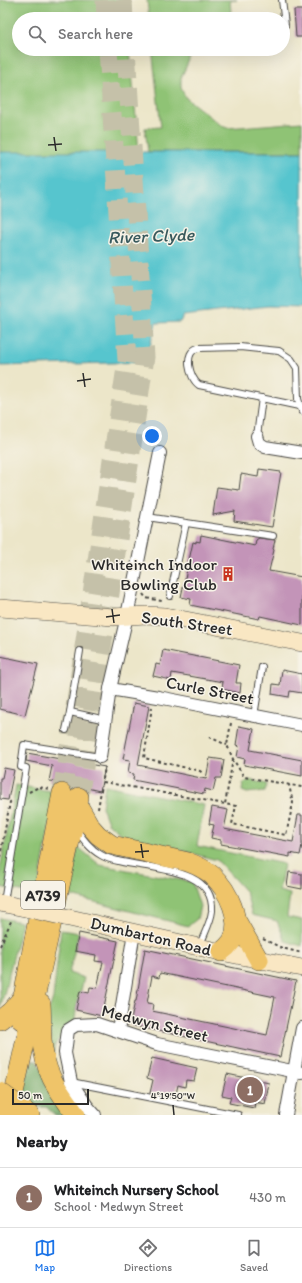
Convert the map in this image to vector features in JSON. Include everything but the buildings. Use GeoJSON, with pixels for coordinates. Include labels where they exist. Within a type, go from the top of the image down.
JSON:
{"type":"FeatureCollection","features":[{"type":"Feature","properties":{"kind":"main road"},"geometry":{"type":"LineString","coordinates":[[68,807],[98,835],[112,845],[188,862],[197,865],[212,874],[229,899],[235,918],[259,960]]}},
{"type":"Feature","properties":{"kind":"main road","name":"A739"},"geometry":{"type":"LineString","coordinates":[[16,1113],[31,992],[68,807]]}},
{"type":"Feature","properties":{"kind":"main road"},"geometry":{"type":"LineString","coordinates":[[220,952],[230,944],[232,940],[235,918]]}},
{"type":"Feature","properties":{"kind":"main road"},"geometry":{"type":"LineString","coordinates":[[0,1020],[31,992],[42,1017],[42,1038],[46,1065],[52,1081],[76,1115]]}},
{"type":"Feature","properties":{"kind":"main road","name":"A739"},"geometry":{"type":"LineString","coordinates":[[0,1111],[22,1012],[31,992]]}},
{"type":"Feature","properties":{"kind":"main road"},"geometry":{"type":"LineString","coordinates":[[0,1092],[16,1113]]}},
{"type":"Feature","properties":{"kind":"main road"},"geometry":{"type":"LineString","coordinates":[[0,1107],[16,1113]]}},
{"type":"Feature","properties":{"kind":"street"},"geometry":{"type":"LineString","coordinates":[[257,436],[259,443],[265,447],[302,453]]}},
{"type":"Feature","properties":{"kind":"street"},"geometry":{"type":"LineString","coordinates":[[100,757],[110,689],[127,616],[160,453]]}},
{"type":"Feature","properties":{"kind":"street","name":"South Street"},"geometry":{"type":"LineString","coordinates":[[0,608],[113,617],[146,615],[165,616],[302,643]]}},
{"type":"Feature","properties":{"kind":"street","name":"Curle Street"},"geometry":{"type":"LineString","coordinates":[[110,689],[302,725]]}},
{"type":"Feature","properties":{"kind":"street","name":"Dumbarton Road"},"geometry":{"type":"LineString","coordinates":[[12,905],[220,952],[302,968]]}},
{"type":"Feature","properties":{"kind":"street"},"geometry":{"type":"LineString","coordinates":[[118,1030],[134,932]]}},
{"type":"Feature","properties":{"kind":"street","name":"Medwyn Street"},"geometry":{"type":"LineString","coordinates":[[95,1115],[71,1082],[65,1053],[68,1030],[76,1025],[97,1024],[158,1044],[298,1072]]}},
{"type":"Feature","properties":{"kind":"street"},"geometry":{"type":"LineString","coordinates":[[286,1115],[298,1072],[302,1028]]}},
{"type":"Feature","properties":{"kind":"lane"},"geometry":{"type":"LineString","coordinates":[[282,0],[283,12]]}},
{"type":"Feature","properties":{"kind":"lane"},"geometry":{"type":"LineString","coordinates":[[226,346],[274,350],[284,353],[295,363],[297,368],[298,399],[301,408],[199,385],[195,382],[191,371],[189,357],[190,352],[195,348],[226,346]]}},
{"type":"Feature","properties":{"kind":"lane"},"geometry":{"type":"LineString","coordinates":[[257,436],[262,398]]}},
{"type":"Feature","properties":{"kind":"lane"},"geometry":{"type":"LineString","coordinates":[[147,517],[273,536]]}},
{"type":"Feature","properties":{"kind":"lane"},"geometry":{"type":"LineString","coordinates":[[170,596],[186,523]]}},
{"type":"Feature","properties":{"kind":"lane"},"geometry":{"type":"LineString","coordinates":[[66,730],[80,651]]}},
{"type":"Feature","properties":{"kind":"lane"},"geometry":{"type":"LineString","coordinates":[[254,716],[262,667]]}},
{"type":"Feature","properties":{"kind":"lane"},"geometry":{"type":"LineString","coordinates":[[70,712],[106,720]]}},
{"type":"Feature","properties":{"kind":"lane"},"geometry":{"type":"LineString","coordinates":[[12,905],[22,795],[26,768],[21,767],[24,745],[100,757]]}},
{"type":"Feature","properties":{"kind":"lane"},"geometry":{"type":"LineString","coordinates":[[68,807],[92,849],[103,856],[125,863],[172,871],[193,878],[202,885],[212,900],[212,912],[199,947]]}},
{"type":"Feature","properties":{"kind":"lane"},"geometry":{"type":"LineString","coordinates":[[71,1082],[238,1115]]}},
{"type":"Feature","properties":{"kind":"path"},"geometry":{"type":"LineString","coordinates":[[153,696],[144,758],[200,770],[204,774]]}},
{"type":"Feature","properties":{"kind":"path"},"geometry":{"type":"LineString","coordinates":[[233,712],[227,745],[233,759],[244,777],[302,787]]}},
{"type":"Feature","properties":{"kind":"path"},"geometry":{"type":"LineString","coordinates":[[209,737],[227,745]]}},
{"type":"Feature","properties":{"kind":"path"},"geometry":{"type":"LineString","coordinates":[[224,804],[233,759]]}},
{"type":"Feature","properties":{"kind":"path"},"geometry":{"type":"LineString","coordinates":[[103,782],[236,806],[232,824],[286,835],[293,803],[289,785]]}},
{"type":"Feature","properties":{"kind":"path"},"geometry":{"type":"LineString","coordinates":[[0,857],[10,802],[39,787],[68,807]]}},
{"type":"Feature","properties":{"kind":"path"},"geometry":{"type":"LineString","coordinates":[[0,946],[12,905]]}},
{"type":"Feature","properties":{"kind":"path"},"geometry":{"type":"LineString","coordinates":[[262,938],[282,948],[302,953]]}},
{"type":"Feature","properties":{"kind":"green space"},"geometry":{"type":"Polygon","coordinates":[[[0,0],[125,0],[126,12],[12,12],[12,56],[131,56],[139,152],[0,153],[0,0]]]}},
{"type":"Feature","properties":{"kind":"green space"},"geometry":{"type":"Polygon","coordinates":[[[147,0],[237,0],[230,1],[231,12],[148,12],[147,0]]]}},
{"type":"Feature","properties":{"kind":"green space"},"geometry":{"type":"Polygon","coordinates":[[[153,56],[191,56],[181,78],[181,88],[186,98],[222,126],[227,128],[302,122],[302,152],[148,152],[145,128],[161,127],[153,56]]]}},
{"type":"Feature","properties":{"kind":"green space"},"geometry":{"type":"Polygon","coordinates":[[[249,780],[267,784],[265,791],[247,793],[242,791],[243,784],[249,780]]]}},
{"type":"Feature","properties":{"kind":"green space"},"geometry":{"type":"Polygon","coordinates":[[[16,785],[56,792],[37,894],[0,887],[0,869],[16,785]]]}},
{"type":"Feature","properties":{"kind":"green space"},"geometry":{"type":"Polygon","coordinates":[[[105,785],[204,805],[197,846],[284,864],[279,891],[290,894],[287,917],[302,920],[302,946],[285,941],[277,921],[252,915],[246,892],[217,860],[122,835],[108,823],[102,807],[105,785]]]}},
{"type":"Feature","properties":{"kind":"green space"},"geometry":{"type":"Polygon","coordinates":[[[78,847],[100,865],[192,882],[200,906],[197,919],[188,926],[67,895],[78,847]]]}},
{"type":"Feature","properties":{"kind":"green space"},"geometry":{"type":"Polygon","coordinates":[[[0,918],[22,922],[0,1010],[0,918]]]}},
{"type":"Feature","properties":{"kind":"green space"},"geometry":{"type":"Polygon","coordinates":[[[61,930],[79,933],[69,973],[84,978],[76,1010],[74,1030],[60,1038],[54,1048],[55,1075],[48,1013],[53,998],[61,930]]]}},
{"type":"Feature","properties":{"kind":"green space"},"geometry":{"type":"Polygon","coordinates":[[[33,1060],[37,1061],[68,1115],[55,1115],[46,1107],[36,1107],[23,1098],[28,1067],[33,1060]]]}},
{"type":"Feature","properties":{"kind":"water","name":"River Clyde"},"geometry":{"type":"Polygon","coordinates":[[[0,152],[302,152],[302,307],[268,306],[183,316],[180,322],[156,323],[146,362],[0,366],[0,152]]]}},
{"type":"Feature","properties":{"kind":"tunnel"},"geometry":{"type":"LineString","coordinates":[[105,0],[106,12]]}},
{"type":"Feature","properties":{"kind":"tunnel"},"geometry":{"type":"LineString","coordinates":[[123,0],[124,12]]}},
{"type":"Feature","properties":{"kind":"tunnel"},"geometry":{"type":"LineString","coordinates":[[62,793],[127,361],[108,56]]}},
{"type":"Feature","properties":{"kind":"tunnel"},"geometry":{"type":"LineString","coordinates":[[79,797],[145,357],[126,56]]}},
{"type":"Feature","properties":{"kind":"place","name":"Whiteinch Indoor Bowling Club"},"geometry":{"type":"Point","coordinates":[228,574]}},
{"type":"Feature","properties":{"kind":"place","name":"Whiteinch Nursery School"},"geometry":{"type":"Point","coordinates":[250,1090]}}]}
